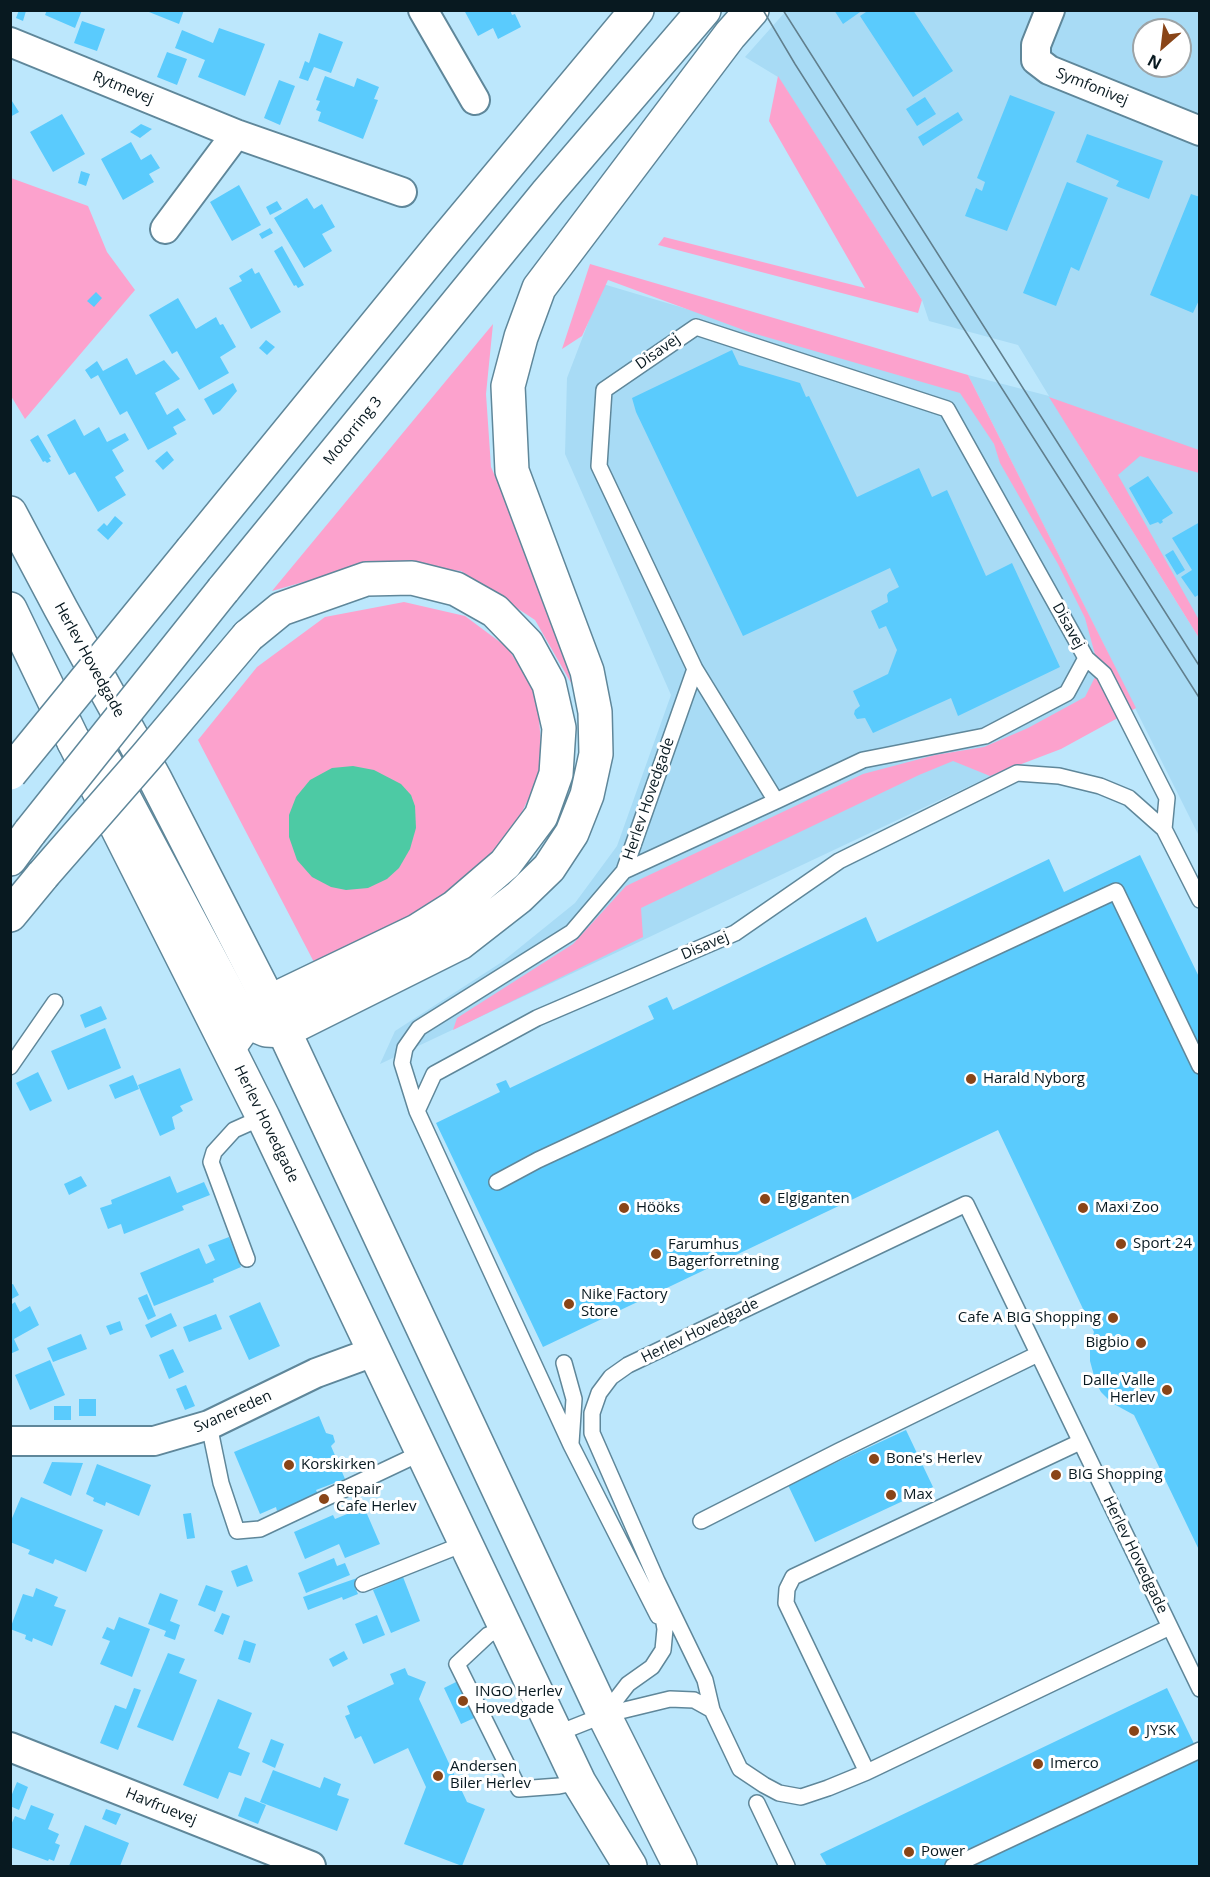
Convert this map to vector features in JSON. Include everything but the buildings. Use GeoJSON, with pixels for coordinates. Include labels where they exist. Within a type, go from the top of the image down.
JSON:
{"type":"FeatureCollection","features":[{"type":"Feature","properties":{"kind":"main road"},"geometry":{"type":"LineString","coordinates":[[10,772],[441,245],[637,10]]}},
{"type":"Feature","properties":{"kind":"main road","name":"Motorring 3"},"geometry":{"type":"LineString","coordinates":[[10,859],[224,590],[548,192],[704,10]]}},
{"type":"Feature","properties":{"kind":"main road"},"geometry":{"type":"LineString","coordinates":[[10,609],[74,742],[105,762],[234,1004],[248,1024],[266,1030],[284,1030],[460,943],[519,897],[549,868],[572,833],[587,795],[596,754],[595,712],[587,671],[512,471],[508,386],[520,337],[539,288],[730,35],[752,10]]}},
{"type":"Feature","properties":{"kind":"main road","name":"Herlev Hovedgade"},"geometry":{"type":"LineString","coordinates":[[10,513],[155,779],[248,1024],[263,1117],[579,1782],[630,1866]]}},
{"type":"Feature","properties":{"kind":"main road"},"geometry":{"type":"LineString","coordinates":[[10,915],[248,636],[281,609],[366,579],[412,578],[456,589],[495,611],[527,644],[549,684],[559,728],[556,774],[541,816],[505,864],[455,907],[417,931],[248,1024]]}},
{"type":"Feature","properties":{"kind":"main road"},"geometry":{"type":"LineString","coordinates":[[284,1030],[604,1715],[680,1866]]}},
{"type":"Feature","properties":{"kind":"street"},"geometry":{"type":"LineString","coordinates":[[423,10],[475,100]]}},
{"type":"Feature","properties":{"kind":"street","name":"Symfonivej"},"geometry":{"type":"LineString","coordinates":[[1050,10],[1036,45],[1036,60],[1049,70],[1200,131]]}},
{"type":"Feature","properties":{"kind":"street","name":"Rytmevej"},"geometry":{"type":"LineString","coordinates":[[10,42],[236,134],[402,192]]}},
{"type":"Feature","properties":{"kind":"street"},"geometry":{"type":"LineString","coordinates":[[165,229],[236,134]]}},
{"type":"Feature","properties":{"kind":"street","name":"Svanereden"},"geometry":{"type":"LineString","coordinates":[[10,1441],[154,1441],[209,1425],[316,1373],[376,1351]]}},
{"type":"Feature","properties":{"kind":"street","name":"Havfruevej"},"geometry":{"type":"LineString","coordinates":[[10,1747],[311,1866]]}},
{"type":"Feature","properties":{"kind":"lane","name":"Disavej"},"geometry":{"type":"LineString","coordinates":[[776,801],[694,669],[599,466],[603,390],[696,327],[947,409],[1086,658],[1104,674],[1167,798],[1164,829]]}},
{"type":"Feature","properties":{"kind":"lane","name":"Disavej"},"geometry":{"type":"LineString","coordinates":[[624,871],[863,760],[985,736],[1067,693],[1086,658]]}},
{"type":"Feature","properties":{"kind":"lane","name":"Herlev Hovedgade"},"geometry":{"type":"LineString","coordinates":[[665,1629],[571,1445],[417,1111],[402,1063],[405,1048],[419,1028],[572,932],[624,871],[694,669]]}},
{"type":"Feature","properties":{"kind":"lane","name":"Disavej"},"geometry":{"type":"LineString","coordinates":[[417,1111],[434,1074],[537,1018],[735,933],[839,861],[1017,773],[1059,776],[1100,786],[1129,798],[1164,829],[1200,900]]}},
{"type":"Feature","properties":{"kind":"lane"},"geometry":{"type":"LineString","coordinates":[[497,1182],[538,1160],[1116,891],[1200,1066]]}},
{"type":"Feature","properties":{"kind":"lane"},"geometry":{"type":"LineString","coordinates":[[10,1068],[55,1002]]}},
{"type":"Feature","properties":{"kind":"lane"},"geometry":{"type":"LineString","coordinates":[[247,1259],[211,1162],[214,1152],[234,1130],[263,1117]]}},
{"type":"Feature","properties":{"kind":"lane","name":"Herlev Hovedgade"},"geometry":{"type":"LineString","coordinates":[[966,1204],[1038,1354],[1170,1627],[867,1772],[801,1797],[780,1793],[740,1769],[712,1710],[705,1680],[657,1581],[592,1433],[592,1413],[599,1393],[611,1377],[628,1365],[966,1204]]}},
{"type":"Feature","properties":{"kind":"lane"},"geometry":{"type":"LineString","coordinates":[[701,1521],[1038,1354]]}},
{"type":"Feature","properties":{"kind":"lane"},"geometry":{"type":"LineString","coordinates":[[564,1363],[574,1399],[571,1445]]}},
{"type":"Feature","properties":{"kind":"lane"},"geometry":{"type":"LineString","coordinates":[[209,1425],[221,1483],[237,1531],[260,1529],[423,1452]]}},
{"type":"Feature","properties":{"kind":"lane"},"geometry":{"type":"LineString","coordinates":[[867,1772],[786,1603],[787,1589],[793,1577],[1080,1442]]}},
{"type":"Feature","properties":{"kind":"lane"},"geometry":{"type":"LineString","coordinates":[[363,1584],[466,1543]]}},
{"type":"Feature","properties":{"kind":"lane","name":"Herlev Hovedgade"},"geometry":{"type":"LineString","coordinates":[[604,1715],[628,1684],[652,1667],[663,1650],[665,1629],[657,1581]]}},
{"type":"Feature","properties":{"kind":"lane"},"geometry":{"type":"LineString","coordinates":[[506,1627],[488,1635],[457,1664],[519,1789],[579,1782]]}},
{"type":"Feature","properties":{"kind":"lane"},"geometry":{"type":"LineString","coordinates":[[1170,1627],[1200,1689]]}},
{"type":"Feature","properties":{"kind":"lane"},"geometry":{"type":"LineString","coordinates":[[556,1734],[604,1715],[670,1699],[694,1700],[712,1710]]}},
{"type":"Feature","properties":{"kind":"lane"},"geometry":{"type":"LineString","coordinates":[[953,1866],[1194,1752]]}},
{"type":"Feature","properties":{"kind":"lane"},"geometry":{"type":"LineString","coordinates":[[757,1803],[787,1866]]}},
{"type":"Feature","properties":{"kind":"shaded area"},"geometry":{"type":"Polygon","coordinates":[[[786,11],[1199,11],[1199,628],[1074,437],[1199,638],[1199,836],[1135,708],[380,1064],[395,1031],[502,962],[575,903],[617,846],[671,695],[565,454],[567,378],[603,284],[966,392],[1120,677],[968,375],[1049,396],[1018,345],[929,321],[922,300],[778,77],[745,57],[786,11]]]}},
{"type":"Feature","properties":{"kind":"shaded area"},"geometry":{"type":"Polygon","coordinates":[[[778,76],[922,300],[918,313],[658,245],[664,237],[865,288],[769,121],[778,76]]]}},
{"type":"Feature","properties":{"kind":"shaded area"},"geometry":{"type":"Polygon","coordinates":[[[11,178],[88,206],[107,252],[135,290],[25,419],[11,396],[11,178]]]}},
{"type":"Feature","properties":{"kind":"shaded area"},"geometry":{"type":"Polygon","coordinates":[[[590,264],[968,375],[1136,708],[1061,749],[990,776],[953,761],[919,775],[641,908],[643,937],[453,1030],[457,1018],[573,944],[626,886],[863,774],[935,755],[984,747],[1028,728],[1085,697],[1099,669],[1085,618],[1058,564],[1000,463],[994,444],[960,393],[749,332],[608,280],[582,336],[562,349],[590,264]]]}},
{"type":"Feature","properties":{"kind":"shaded area"},"geometry":{"type":"Polygon","coordinates":[[[493,324],[486,394],[491,467],[560,622],[574,688],[535,620],[461,571],[377,561],[272,591],[493,324]]]}},
{"type":"Feature","properties":{"kind":"shaded area"},"geometry":{"type":"Polygon","coordinates":[[[1049,397],[1199,450],[1199,473],[1140,456],[1118,475],[1199,620],[1199,638],[1049,397]]]}},
{"type":"Feature","properties":{"kind":"shaded area"},"geometry":{"type":"Polygon","coordinates":[[[404,602],[465,616],[508,648],[537,695],[543,768],[510,837],[460,885],[422,915],[316,966],[198,740],[257,667],[325,617],[404,602]]]}},
{"type":"Feature","properties":{"kind":"shaded area"},"geometry":{"type":"Polygon","coordinates":[[[353,766],[374,770],[401,784],[411,795],[415,806],[416,828],[410,849],[399,868],[387,879],[368,888],[346,890],[331,887],[312,877],[297,860],[289,837],[289,815],[296,797],[310,780],[332,768],[353,766]]]}},
{"type":"Feature","properties":{"kind":"tram line"},"geometry":{"type":"LineString","coordinates":[[763,10],[795,64],[1200,699]]}},
{"type":"Feature","properties":{"kind":"tram line"},"geometry":{"type":"LineString","coordinates":[[783,10],[1200,667]]}},
{"type":"Feature","properties":{"kind":"place","name":"Harald Nyborg"},"geometry":{"type":"Point","coordinates":[971,1079]}},
{"type":"Feature","properties":{"kind":"place","name":"Elgiganten"},"geometry":{"type":"Point","coordinates":[765,1199]}},
{"type":"Feature","properties":{"kind":"place","name":"Hööks"},"geometry":{"type":"Point","coordinates":[624,1208]}},
{"type":"Feature","properties":{"kind":"place","name":"Maxi Zoo"},"geometry":{"type":"Point","coordinates":[1083,1208]}},
{"type":"Feature","properties":{"kind":"place","name":"Sport 24"},"geometry":{"type":"Point","coordinates":[1121,1244]}},
{"type":"Feature","properties":{"kind":"place","name":"Farumhus Bagerforretning"},"geometry":{"type":"Point","coordinates":[656,1254]}},
{"type":"Feature","properties":{"kind":"place","name":"Nike Factory Store"},"geometry":{"type":"Point","coordinates":[569,1304]}},
{"type":"Feature","properties":{"kind":"place","name":"Cafe A BIG Shopping"},"geometry":{"type":"Point","coordinates":[1113,1318]}},
{"type":"Feature","properties":{"kind":"place","name":"Bigbio"},"geometry":{"type":"Point","coordinates":[1141,1343]}},
{"type":"Feature","properties":{"kind":"place","name":"Dalle Valle Herlev"},"geometry":{"type":"Point","coordinates":[1167,1390]}},
{"type":"Feature","properties":{"kind":"place","name":"Bone's Herlev"},"geometry":{"type":"Point","coordinates":[874,1459]}},
{"type":"Feature","properties":{"kind":"place","name":"Korskirken"},"geometry":{"type":"Point","coordinates":[289,1465]}},
{"type":"Feature","properties":{"kind":"place","name":"BIG Shopping"},"geometry":{"type":"Point","coordinates":[1056,1475]}},
{"type":"Feature","properties":{"kind":"place","name":"Max"},"geometry":{"type":"Point","coordinates":[891,1495]}},
{"type":"Feature","properties":{"kind":"place","name":"Repair Cafe Herlev"},"geometry":{"type":"Point","coordinates":[324,1499]}},
{"type":"Feature","properties":{"kind":"place","name":"INGO Herlev Hovedgade"},"geometry":{"type":"Point","coordinates":[463,1701]}},
{"type":"Feature","properties":{"kind":"place","name":"JYSK"},"geometry":{"type":"Point","coordinates":[1134,1731]}},
{"type":"Feature","properties":{"kind":"place","name":"Imerco"},"geometry":{"type":"Point","coordinates":[1038,1764]}},
{"type":"Feature","properties":{"kind":"place","name":"Andersen Biler Herlev"},"geometry":{"type":"Point","coordinates":[438,1776]}},
{"type":"Feature","properties":{"kind":"place","name":"Power"},"geometry":{"type":"Point","coordinates":[909,1852]}}]}
